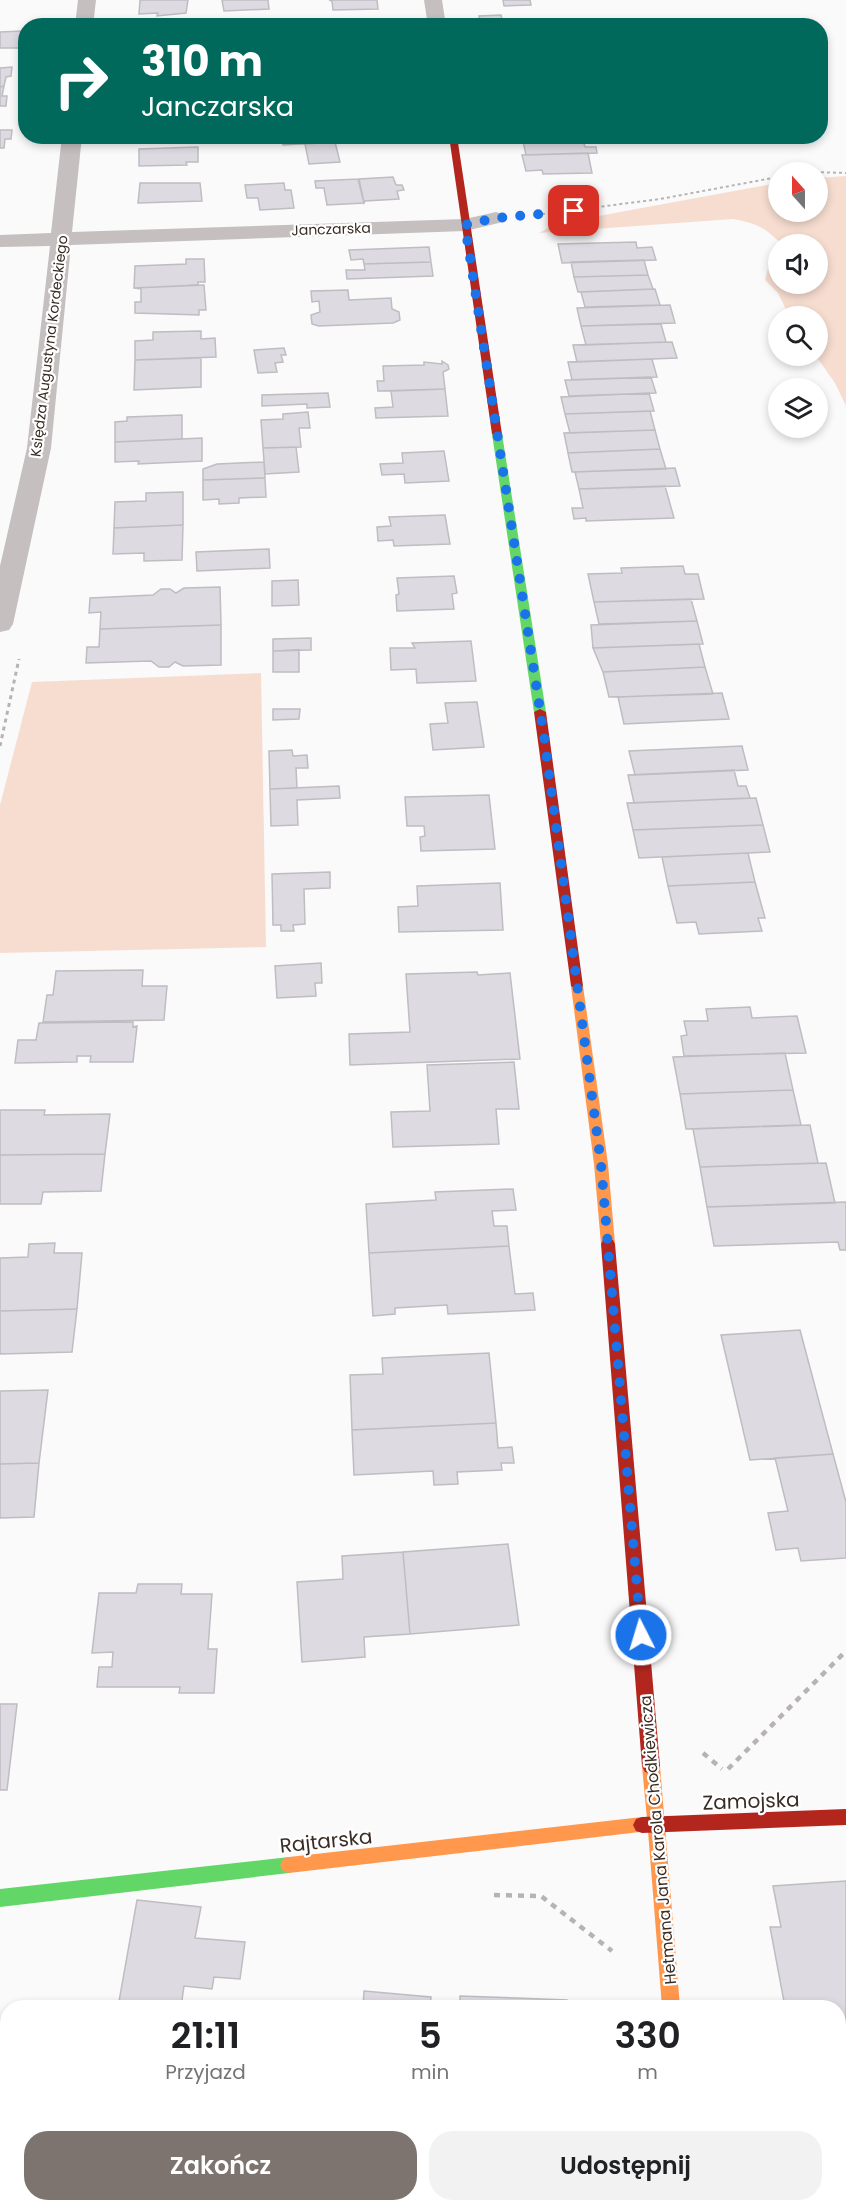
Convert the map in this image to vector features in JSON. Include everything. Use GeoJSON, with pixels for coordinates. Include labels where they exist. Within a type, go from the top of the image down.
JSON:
{"type":"FeatureCollection","features":[{"type":"Feature","properties":{"kind":"street"},"geometry":{"type":"LineString","coordinates":[[85,18],[87,0]]}},
{"type":"Feature","properties":{"kind":"street"},"geometry":{"type":"LineString","coordinates":[[434,0],[436,18]]}},
{"type":"Feature","properties":{"kind":"street","name":"Księdza Augustyna Kordeckiego"},"geometry":{"type":"LineString","coordinates":[[0,624],[39,448],[71,144]]}},
{"type":"Feature","properties":{"kind":"street","name":"Hetmana Jana Karola Chodkiewicza"},"geometry":{"type":"LineString","coordinates":[[454,144],[544,736],[601,1164],[670,2000]]}},
{"type":"Feature","properties":{"kind":"street","name":"Janczarska"},"geometry":{"type":"LineString","coordinates":[[0,242],[465,225],[496,218]]}},
{"type":"Feature","properties":{"kind":"street","name":"Zamojska"},"geometry":{"type":"LineString","coordinates":[[657,1823],[846,1817]]}},
{"type":"Feature","properties":{"kind":"street","name":"Rajtarska"},"geometry":{"type":"LineString","coordinates":[[0,1898],[657,1823]]}},
{"type":"Feature","properties":{"kind":"path"},"geometry":{"type":"LineString","coordinates":[[828,171],[846,173]]}},
{"type":"Feature","properties":{"kind":"path"},"geometry":{"type":"LineString","coordinates":[[496,218],[553,214],[660,199],[768,179]]}},
{"type":"Feature","properties":{"kind":"path"},"geometry":{"type":"LineString","coordinates":[[0,746],[20,657]]}},
{"type":"Feature","properties":{"kind":"path"},"geometry":{"type":"LineString","coordinates":[[657,1823],[725,1772],[846,1651]]}},
{"type":"Feature","properties":{"kind":"path"},"geometry":{"type":"LineString","coordinates":[[489,1895],[541,1896],[614,1953]]}},
{"type":"Feature","properties":{"kind":"shaded area"},"geometry":{"type":"Polygon","coordinates":[[[846,176],[846,406],[835,383],[823,366],[828,366],[828,306],[784,306],[778,294],[828,294],[828,234],[770,234],[760,227],[733,219],[539,233],[555,224],[768,185],[768,222],[828,222],[828,177],[846,176]]]}},
{"type":"Feature","properties":{"kind":"shaded area"},"geometry":{"type":"Polygon","coordinates":[[[261,673],[266,947],[0,953],[0,805],[32,682],[261,673]]]}},
{"type":"Feature","properties":{"kind":"building"},"geometry":{"type":"Polygon","coordinates":[[[140,0],[188,0],[186,13],[157,16],[158,13],[139,14],[140,0]]]}},
{"type":"Feature","properties":{"kind":"building"},"geometry":{"type":"Polygon","coordinates":[[[222,0],[268,0],[269,9],[224,11],[222,0]]]}},
{"type":"Feature","properties":{"kind":"building"},"geometry":{"type":"Polygon","coordinates":[[[329,0],[377,0],[378,9],[333,10],[332,1],[329,0]]]}},
{"type":"Feature","properties":{"kind":"building"},"geometry":{"type":"Polygon","coordinates":[[[503,0],[530,0],[531,5],[504,6],[503,0]]]}},
{"type":"Feature","properties":{"kind":"building"},"geometry":{"type":"Polygon","coordinates":[[[501,15],[502,18],[479,18],[479,16],[501,15]]]}},
{"type":"Feature","properties":{"kind":"building"},"geometry":{"type":"Polygon","coordinates":[[[18,31],[18,48],[0,48],[0,32],[18,31]]]}},
{"type":"Feature","properties":{"kind":"building"},"geometry":{"type":"Polygon","coordinates":[[[12,67],[11,76],[6,77],[4,86],[0,87],[0,68],[12,67]]]}},
{"type":"Feature","properties":{"kind":"building"},"geometry":{"type":"Polygon","coordinates":[[[4,86],[2,96],[7,96],[6,106],[0,106],[0,87],[4,86]]]}},
{"type":"Feature","properties":{"kind":"building"},"geometry":{"type":"Polygon","coordinates":[[[0,130],[12,130],[11,139],[5,139],[4,148],[0,148],[0,130]]]}},
{"type":"Feature","properties":{"kind":"building"},"geometry":{"type":"Polygon","coordinates":[[[305,144],[336,144],[340,162],[309,164],[305,144]]]}},
{"type":"Feature","properties":{"kind":"building"},"geometry":{"type":"Polygon","coordinates":[[[524,144],[584,144],[585,147],[596,147],[597,153],[526,155],[524,144]]]}},
{"type":"Feature","properties":{"kind":"building"},"geometry":{"type":"Polygon","coordinates":[[[198,147],[198,162],[186,162],[187,165],[139,166],[139,149],[198,147]]]}},
{"type":"Feature","properties":{"kind":"building"},"geometry":{"type":"Polygon","coordinates":[[[588,153],[592,173],[543,174],[542,170],[526,171],[522,155],[588,153]]]}},
{"type":"Feature","properties":{"kind":"building"},"geometry":{"type":"Polygon","coordinates":[[[393,177],[396,185],[402,185],[404,190],[397,191],[399,199],[365,201],[364,203],[359,179],[393,177]]]}},
{"type":"Feature","properties":{"kind":"building"},"geometry":{"type":"Polygon","coordinates":[[[358,179],[364,203],[327,205],[324,188],[316,188],[315,181],[358,179]]]}},
{"type":"Feature","properties":{"kind":"building"},"geometry":{"type":"Polygon","coordinates":[[[140,183],[200,183],[202,201],[138,203],[140,183]]]}},
{"type":"Feature","properties":{"kind":"building"},"geometry":{"type":"Polygon","coordinates":[[[284,183],[285,190],[291,190],[294,208],[260,210],[258,198],[247,198],[245,185],[284,183]]]}},
{"type":"Feature","properties":{"kind":"building"},"geometry":{"type":"Polygon","coordinates":[[[636,242],[637,248],[652,247],[656,260],[562,263],[558,244],[636,242]]]}},
{"type":"Feature","properties":{"kind":"building"},"geometry":{"type":"Polygon","coordinates":[[[429,247],[431,262],[364,264],[363,259],[351,260],[349,250],[429,247]]]}},
{"type":"Feature","properties":{"kind":"building"},"geometry":{"type":"Polygon","coordinates":[[[186,259],[204,259],[205,282],[198,282],[198,285],[134,288],[135,266],[186,264],[186,259]]]}},
{"type":"Feature","properties":{"kind":"building"},"geometry":{"type":"Polygon","coordinates":[[[644,260],[648,275],[574,277],[571,262],[644,260]]]}},
{"type":"Feature","properties":{"kind":"building"},"geometry":{"type":"Polygon","coordinates":[[[431,262],[433,276],[347,279],[346,270],[365,270],[364,264],[431,262]]]}},
{"type":"Feature","properties":{"kind":"building"},"geometry":{"type":"Polygon","coordinates":[[[648,275],[653,289],[578,292],[574,277],[648,275]]]}},
{"type":"Feature","properties":{"kind":"building"},"geometry":{"type":"Polygon","coordinates":[[[204,285],[206,310],[199,310],[199,315],[135,313],[135,302],[141,302],[141,289],[134,288],[204,285]]]}},
{"type":"Feature","properties":{"kind":"building"},"geometry":{"type":"Polygon","coordinates":[[[655,289],[660,305],[585,307],[581,292],[655,289]]]}},
{"type":"Feature","properties":{"kind":"building"},"geometry":{"type":"Polygon","coordinates":[[[348,290],[349,300],[391,298],[392,309],[399,312],[400,320],[393,323],[319,326],[312,324],[311,315],[320,312],[319,301],[312,302],[311,291],[348,290]]]}},
{"type":"Feature","properties":{"kind":"building"},"geometry":{"type":"Polygon","coordinates":[[[670,305],[675,323],[581,326],[577,308],[670,305]]]}},
{"type":"Feature","properties":{"kind":"building"},"geometry":{"type":"Polygon","coordinates":[[[661,324],[666,342],[586,345],[581,326],[661,324]]]}},
{"type":"Feature","properties":{"kind":"building"},"geometry":{"type":"Polygon","coordinates":[[[201,331],[201,339],[215,338],[216,357],[135,360],[135,341],[153,340],[153,332],[201,331]]]}},
{"type":"Feature","properties":{"kind":"building"},"geometry":{"type":"Polygon","coordinates":[[[672,342],[677,358],[577,362],[573,345],[672,342]]]}},
{"type":"Feature","properties":{"kind":"building"},"geometry":{"type":"Polygon","coordinates":[[[284,348],[286,355],[281,355],[283,362],[275,363],[277,372],[258,373],[254,350],[284,348]]]}},
{"type":"Feature","properties":{"kind":"building"},"geometry":{"type":"Polygon","coordinates":[[[201,358],[201,387],[134,390],[135,360],[201,358]]]}},
{"type":"Feature","properties":{"kind":"building"},"geometry":{"type":"Polygon","coordinates":[[[652,359],[657,377],[572,380],[568,362],[652,359]]]}},
{"type":"Feature","properties":{"kind":"building"},"geometry":{"type":"Polygon","coordinates":[[[442,361],[448,365],[449,369],[443,372],[445,389],[378,391],[377,381],[384,381],[383,366],[424,365],[424,362],[442,364],[442,361]]]}},
{"type":"Feature","properties":{"kind":"building"},"geometry":{"type":"Polygon","coordinates":[[[651,377],[656,393],[569,396],[565,380],[651,377]]]}},
{"type":"Feature","properties":{"kind":"building"},"geometry":{"type":"Polygon","coordinates":[[[445,389],[448,416],[376,418],[375,408],[393,407],[391,391],[445,389]]]}},
{"type":"Feature","properties":{"kind":"building"},"geometry":{"type":"Polygon","coordinates":[[[328,393],[330,407],[307,408],[307,404],[262,406],[262,395],[328,393]]]}},
{"type":"Feature","properties":{"kind":"building"},"geometry":{"type":"Polygon","coordinates":[[[649,393],[654,411],[565,414],[561,397],[649,393]]]}},
{"type":"Feature","properties":{"kind":"building"},"geometry":{"type":"Polygon","coordinates":[[[650,411],[655,430],[570,433],[565,414],[650,411]]]}},
{"type":"Feature","properties":{"kind":"building"},"geometry":{"type":"Polygon","coordinates":[[[308,412],[310,428],[299,428],[301,447],[263,448],[261,420],[283,419],[283,414],[308,412]]]}},
{"type":"Feature","properties":{"kind":"building"},"geometry":{"type":"Polygon","coordinates":[[[182,415],[182,439],[115,442],[115,422],[127,421],[127,417],[182,415]]]}},
{"type":"Feature","properties":{"kind":"building"},"geometry":{"type":"Polygon","coordinates":[[[655,430],[660,449],[568,453],[564,433],[655,430]]]}},
{"type":"Feature","properties":{"kind":"building"},"geometry":{"type":"Polygon","coordinates":[[[202,438],[202,461],[138,464],[139,461],[115,462],[115,442],[202,438]]]}},
{"type":"Feature","properties":{"kind":"building"},"geometry":{"type":"Polygon","coordinates":[[[296,447],[299,472],[265,474],[263,448],[296,447]]]}},
{"type":"Feature","properties":{"kind":"building"},"geometry":{"type":"Polygon","coordinates":[[[660,449],[666,469],[572,472],[568,453],[660,449]]]}},
{"type":"Feature","properties":{"kind":"building"},"geometry":{"type":"Polygon","coordinates":[[[444,451],[449,481],[405,483],[404,474],[382,475],[380,464],[403,463],[402,453],[444,451]]]}},
{"type":"Feature","properties":{"kind":"building"},"geometry":{"type":"Polygon","coordinates":[[[264,462],[265,478],[203,480],[203,469],[217,464],[264,462]]]}},
{"type":"Feature","properties":{"kind":"building"},"geometry":{"type":"Polygon","coordinates":[[[675,468],[680,486],[579,489],[575,472],[675,468]]]}},
{"type":"Feature","properties":{"kind":"building"},"geometry":{"type":"Polygon","coordinates":[[[265,478],[266,497],[239,498],[239,503],[219,504],[219,499],[203,500],[203,480],[265,478]]]}},
{"type":"Feature","properties":{"kind":"building"},"geometry":{"type":"Polygon","coordinates":[[[665,486],[674,518],[586,521],[586,518],[574,519],[572,508],[583,508],[579,489],[665,486]]]}},
{"type":"Feature","properties":{"kind":"building"},"geometry":{"type":"Polygon","coordinates":[[[183,492],[183,525],[114,528],[115,502],[146,501],[146,493],[183,492]]]}},
{"type":"Feature","properties":{"kind":"building"},"geometry":{"type":"Polygon","coordinates":[[[445,515],[450,544],[394,546],[393,540],[378,541],[377,527],[391,526],[389,517],[445,515]]]}},
{"type":"Feature","properties":{"kind":"building"},"geometry":{"type":"Polygon","coordinates":[[[183,525],[182,560],[144,561],[144,553],[113,554],[114,528],[183,525]]]}},
{"type":"Feature","properties":{"kind":"building"},"geometry":{"type":"Polygon","coordinates":[[[269,549],[270,568],[197,571],[196,552],[269,549]]]}},
{"type":"Feature","properties":{"kind":"building"},"geometry":{"type":"Polygon","coordinates":[[[683,566],[685,574],[698,574],[704,599],[594,602],[588,574],[622,573],[621,568],[683,566]]]}},
{"type":"Feature","properties":{"kind":"building"},"geometry":{"type":"Polygon","coordinates":[[[454,576],[457,593],[452,594],[454,609],[397,611],[396,595],[399,594],[397,578],[454,576]]]}},
{"type":"Feature","properties":{"kind":"building"},"geometry":{"type":"Polygon","coordinates":[[[298,580],[299,605],[272,606],[272,581],[298,580]]]}},
{"type":"Feature","properties":{"kind":"building"},"geometry":{"type":"Polygon","coordinates":[[[220,587],[221,625],[100,629],[101,612],[89,613],[90,598],[153,595],[161,589],[170,589],[176,593],[184,588],[220,587]]]}},
{"type":"Feature","properties":{"kind":"building"},"geometry":{"type":"Polygon","coordinates":[[[691,599],[697,621],[599,624],[594,602],[691,599]]]}},
{"type":"Feature","properties":{"kind":"building"},"geometry":{"type":"Polygon","coordinates":[[[697,621],[703,644],[593,648],[591,625],[697,621]]]}},
{"type":"Feature","properties":{"kind":"building"},"geometry":{"type":"Polygon","coordinates":[[[221,625],[221,665],[183,666],[175,662],[169,667],[159,667],[151,661],[86,663],[87,647],[99,647],[100,629],[221,625]]]}},
{"type":"Feature","properties":{"kind":"building"},"geometry":{"type":"Polygon","coordinates":[[[311,638],[311,650],[273,651],[273,639],[311,638]]]}},
{"type":"Feature","properties":{"kind":"building"},"geometry":{"type":"Polygon","coordinates":[[[471,641],[476,681],[417,683],[416,669],[391,670],[390,648],[415,648],[412,643],[471,641]]]}},
{"type":"Feature","properties":{"kind":"building"},"geometry":{"type":"Polygon","coordinates":[[[699,644],[705,667],[603,672],[593,648],[699,644]]]}},
{"type":"Feature","properties":{"kind":"building"},"geometry":{"type":"Polygon","coordinates":[[[299,650],[299,672],[273,672],[273,651],[299,650]]]}},
{"type":"Feature","properties":{"kind":"building"},"geometry":{"type":"Polygon","coordinates":[[[705,667],[713,694],[609,697],[603,672],[705,667]]]}},
{"type":"Feature","properties":{"kind":"building"},"geometry":{"type":"Polygon","coordinates":[[[722,693],[729,719],[624,724],[618,697],[722,693]]]}},
{"type":"Feature","properties":{"kind":"building"},"geometry":{"type":"Polygon","coordinates":[[[477,702],[484,747],[433,750],[430,724],[448,723],[445,703],[477,702]]]}},
{"type":"Feature","properties":{"kind":"building"},"geometry":{"type":"Polygon","coordinates":[[[273,709],[300,709],[299,719],[273,720],[273,709]]]}},
{"type":"Feature","properties":{"kind":"building"},"geometry":{"type":"Polygon","coordinates":[[[742,746],[748,770],[635,775],[629,751],[742,746]]]}},
{"type":"Feature","properties":{"kind":"building"},"geometry":{"type":"Polygon","coordinates":[[[292,750],[293,756],[307,755],[308,768],[296,768],[297,788],[270,789],[269,751],[292,750]]]}},
{"type":"Feature","properties":{"kind":"building"},"geometry":{"type":"Polygon","coordinates":[[[734,770],[738,786],[746,786],[750,798],[634,803],[628,775],[734,770]]]}},
{"type":"Feature","properties":{"kind":"building"},"geometry":{"type":"Polygon","coordinates":[[[339,786],[340,798],[297,800],[298,825],[271,826],[270,789],[339,786]]]}},
{"type":"Feature","properties":{"kind":"building"},"geometry":{"type":"Polygon","coordinates":[[[489,795],[495,849],[421,851],[420,837],[425,836],[424,826],[407,826],[405,797],[489,795]]]}},
{"type":"Feature","properties":{"kind":"building"},"geometry":{"type":"Polygon","coordinates":[[[756,798],[763,825],[633,830],[627,803],[756,798]]]}},
{"type":"Feature","properties":{"kind":"building"},"geometry":{"type":"Polygon","coordinates":[[[763,825],[770,852],[639,858],[633,830],[763,825]]]}},
{"type":"Feature","properties":{"kind":"building"},"geometry":{"type":"Polygon","coordinates":[[[748,853],[755,882],[668,886],[662,857],[748,853]]]}},
{"type":"Feature","properties":{"kind":"building"},"geometry":{"type":"Polygon","coordinates":[[[330,872],[330,888],[304,889],[305,924],[293,925],[294,931],[281,931],[281,925],[273,925],[272,874],[330,872]]]}},
{"type":"Feature","properties":{"kind":"building"},"geometry":{"type":"Polygon","coordinates":[[[755,882],[765,918],[758,918],[762,931],[699,934],[696,922],[677,923],[668,886],[755,882]]]}},
{"type":"Feature","properties":{"kind":"building"},"geometry":{"type":"Polygon","coordinates":[[[500,883],[503,930],[399,932],[398,907],[418,906],[417,886],[500,883]]]}},
{"type":"Feature","properties":{"kind":"building"},"geometry":{"type":"Polygon","coordinates":[[[321,963],[322,983],[315,983],[316,996],[277,998],[275,966],[321,963]]]}},
{"type":"Feature","properties":{"kind":"building"},"geometry":{"type":"Polygon","coordinates":[[[143,970],[142,986],[167,986],[164,1020],[43,1022],[47,995],[53,995],[56,971],[143,970]]]}},
{"type":"Feature","properties":{"kind":"building"},"geometry":{"type":"Polygon","coordinates":[[[477,972],[478,975],[510,973],[520,1059],[350,1065],[349,1034],[410,1032],[406,974],[477,972]]]}},
{"type":"Feature","properties":{"kind":"building"},"geometry":{"type":"Polygon","coordinates":[[[750,1007],[752,1018],[797,1016],[806,1053],[684,1056],[681,1036],[687,1035],[684,1021],[708,1021],[706,1009],[750,1007]]]}},
{"type":"Feature","properties":{"kind":"building"},"geometry":{"type":"Polygon","coordinates":[[[133,1022],[133,1027],[137,1026],[133,1062],[90,1062],[91,1056],[77,1056],[77,1062],[15,1063],[18,1040],[36,1040],[39,1023],[133,1022]]]}},
{"type":"Feature","properties":{"kind":"building"},"geometry":{"type":"Polygon","coordinates":[[[785,1053],[793,1090],[680,1094],[673,1057],[785,1053]]]}},
{"type":"Feature","properties":{"kind":"building"},"geometry":{"type":"Polygon","coordinates":[[[514,1062],[519,1109],[496,1109],[499,1144],[393,1147],[391,1112],[430,1111],[427,1065],[514,1062]]]}},
{"type":"Feature","properties":{"kind":"building"},"geometry":{"type":"Polygon","coordinates":[[[793,1090],[801,1125],[686,1129],[680,1094],[793,1090]]]}},
{"type":"Feature","properties":{"kind":"building"},"geometry":{"type":"Polygon","coordinates":[[[0,1110],[45,1110],[44,1115],[110,1114],[105,1154],[0,1155],[0,1110]]]}},
{"type":"Feature","properties":{"kind":"building"},"geometry":{"type":"Polygon","coordinates":[[[810,1125],[818,1163],[700,1167],[693,1129],[810,1125]]]}},
{"type":"Feature","properties":{"kind":"building"},"geometry":{"type":"Polygon","coordinates":[[[105,1154],[101,1191],[43,1192],[41,1204],[0,1204],[0,1155],[105,1154]]]}},
{"type":"Feature","properties":{"kind":"building"},"geometry":{"type":"Polygon","coordinates":[[[826,1163],[835,1203],[707,1207],[700,1167],[826,1163]]]}},
{"type":"Feature","properties":{"kind":"building"},"geometry":{"type":"Polygon","coordinates":[[[513,1189],[516,1210],[492,1211],[494,1226],[507,1226],[509,1246],[369,1253],[366,1204],[436,1200],[435,1192],[513,1189]]]}},
{"type":"Feature","properties":{"kind":"building"},"geometry":{"type":"Polygon","coordinates":[[[846,1202],[846,1250],[840,1250],[838,1242],[714,1246],[707,1207],[846,1202]]]}},
{"type":"Feature","properties":{"kind":"building"},"geometry":{"type":"Polygon","coordinates":[[[55,1243],[54,1253],[82,1253],[77,1309],[0,1311],[0,1258],[28,1257],[29,1244],[55,1243]]]}},
{"type":"Feature","properties":{"kind":"building"},"geometry":{"type":"Polygon","coordinates":[[[509,1246],[515,1294],[533,1293],[535,1310],[448,1314],[447,1305],[395,1308],[395,1314],[373,1316],[369,1253],[509,1246]]]}},
{"type":"Feature","properties":{"kind":"building"},"geometry":{"type":"Polygon","coordinates":[[[77,1309],[72,1352],[0,1354],[0,1311],[77,1309]]]}},
{"type":"Feature","properties":{"kind":"building"},"geometry":{"type":"Polygon","coordinates":[[[800,1330],[833,1454],[750,1460],[721,1335],[800,1330]]]}},
{"type":"Feature","properties":{"kind":"building"},"geometry":{"type":"Polygon","coordinates":[[[489,1353],[496,1423],[352,1430],[350,1375],[383,1374],[382,1358],[489,1353]]]}},
{"type":"Feature","properties":{"kind":"building"},"geometry":{"type":"Polygon","coordinates":[[[48,1390],[39,1463],[0,1464],[0,1391],[48,1390]]]}},
{"type":"Feature","properties":{"kind":"building"},"geometry":{"type":"Polygon","coordinates":[[[496,1423],[498,1448],[512,1447],[514,1463],[501,1463],[502,1470],[457,1472],[458,1484],[434,1485],[433,1471],[354,1475],[352,1430],[496,1423]]]}},
{"type":"Feature","properties":{"kind":"building"},"geometry":{"type":"Polygon","coordinates":[[[833,1454],[846,1502],[846,1558],[801,1561],[798,1548],[776,1550],[768,1513],[788,1511],[775,1458],[833,1454]]]}},
{"type":"Feature","properties":{"kind":"building"},"geometry":{"type":"Polygon","coordinates":[[[39,1463],[34,1517],[0,1518],[0,1464],[39,1463]]]}},
{"type":"Feature","properties":{"kind":"building"},"geometry":{"type":"Polygon","coordinates":[[[508,1544],[519,1625],[410,1634],[403,1552],[508,1544]]]}},
{"type":"Feature","properties":{"kind":"building"},"geometry":{"type":"Polygon","coordinates":[[[403,1552],[410,1634],[364,1637],[365,1657],[302,1662],[297,1582],[343,1579],[342,1556],[403,1552]]]}},
{"type":"Feature","properties":{"kind":"building"},"geometry":{"type":"Polygon","coordinates":[[[138,1584],[182,1584],[181,1594],[212,1594],[208,1649],[217,1649],[214,1693],[179,1693],[180,1687],[97,1687],[99,1667],[112,1667],[113,1652],[92,1653],[99,1593],[136,1593],[138,1584]]]}},
{"type":"Feature","properties":{"kind":"building"},"geometry":{"type":"Polygon","coordinates":[[[0,1704],[17,1704],[7,1790],[0,1790],[0,1704]]]}},
{"type":"Feature","properties":{"kind":"building"},"geometry":{"type":"Polygon","coordinates":[[[846,1881],[846,2000],[784,2000],[770,1927],[781,1927],[773,1886],[846,1881]]]}},
{"type":"Feature","properties":{"kind":"building"},"geometry":{"type":"Polygon","coordinates":[[[137,1900],[201,1907],[195,1938],[245,1942],[240,1979],[214,1977],[212,1989],[184,1986],[182,2000],[119,2000],[137,1900]]]}},
{"type":"Feature","properties":{"kind":"building"},"geometry":{"type":"Polygon","coordinates":[[[364,1991],[431,1997],[431,2000],[363,2000],[364,1991]]]}},
{"type":"Feature","properties":{"kind":"building"},"geometry":{"type":"Polygon","coordinates":[[[460,1996],[567,2000],[460,2000],[460,1996]]]}},
{"type":"Feature","properties":{"kind":"traffic: fast"},"geometry":{"type":"LineString","coordinates":[[497,434],[540,712]]}},
{"type":"Feature","properties":{"kind":"traffic: fast"},"geometry":{"type":"LineString","coordinates":[[0,1898],[289,1865]]}},
{"type":"Feature","properties":{"kind":"traffic: slow"},"geometry":{"type":"LineString","coordinates":[[577,986],[601,1164],[608,1244]]}},
{"type":"Feature","properties":{"kind":"traffic: slow"},"geometry":{"type":"LineString","coordinates":[[651,1766],[670,2000]]}},
{"type":"Feature","properties":{"kind":"traffic: slow"},"geometry":{"type":"LineString","coordinates":[[289,1865],[642,1825]]}},
{"type":"Feature","properties":{"kind":"traffic: jam"},"geometry":{"type":"LineString","coordinates":[[454,144],[497,434]]}},
{"type":"Feature","properties":{"kind":"traffic: jam"},"geometry":{"type":"LineString","coordinates":[[540,712],[577,986]]}},
{"type":"Feature","properties":{"kind":"traffic: jam"},"geometry":{"type":"LineString","coordinates":[[608,1244],[651,1766]]}},
{"type":"Feature","properties":{"kind":"traffic: jam"},"geometry":{"type":"LineString","coordinates":[[642,1825],[846,1817]]}},
{"type":"Feature","properties":{"kind":"route"},"geometry":{"type":"LineString","coordinates":[[574,211],[496,218],[465,225],[544,736],[601,1164],[641,1635]]}}]}
